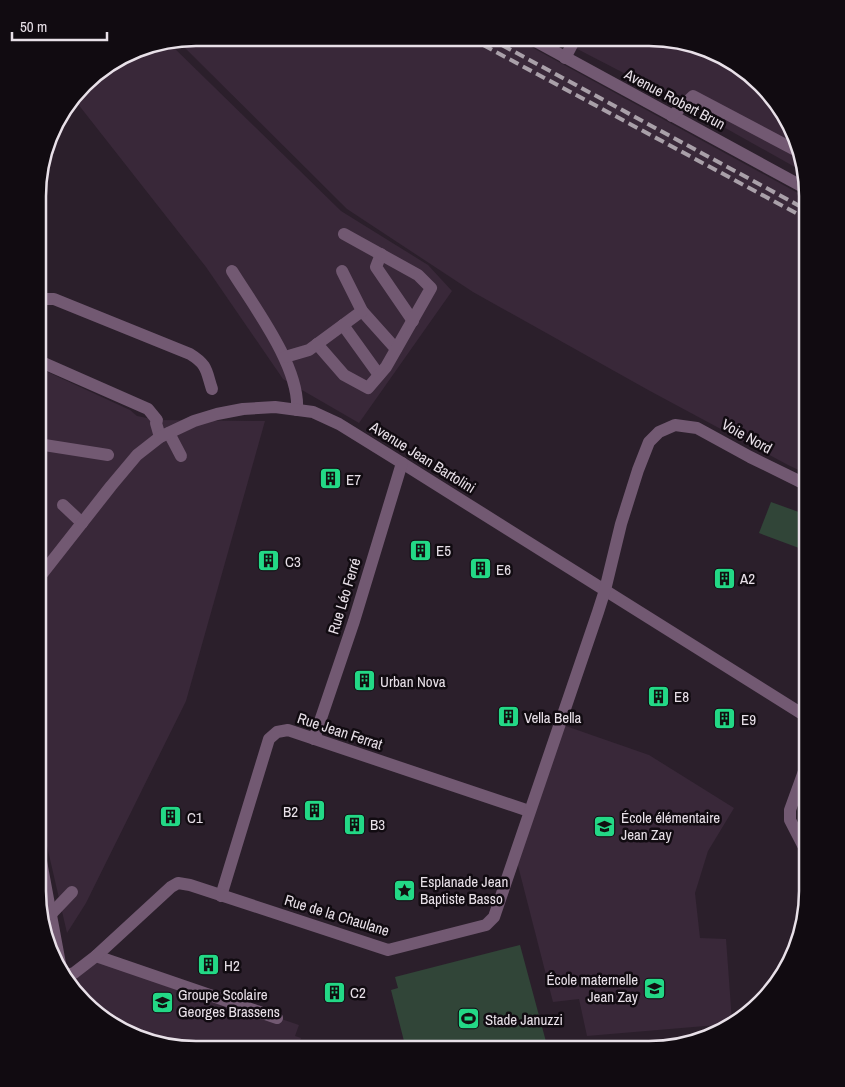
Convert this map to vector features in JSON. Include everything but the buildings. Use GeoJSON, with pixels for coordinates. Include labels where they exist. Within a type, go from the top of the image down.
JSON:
{"type":"FeatureCollection","features":[{"type":"Feature","properties":{"kind":"street","name":"Avenue Robert Brun"},"geometry":{"type":"LineString","coordinates":[[544,46],[798,184]]}},
{"type":"Feature","properties":{"kind":"street"},"geometry":{"type":"LineString","coordinates":[[565,58],[571,46]]}},
{"type":"Feature","properties":{"kind":"street"},"geometry":{"type":"LineString","coordinates":[[672,116],[694,96],[790,147]]}},
{"type":"Feature","properties":{"kind":"street"},"geometry":{"type":"LineString","coordinates":[[317,344],[344,375],[368,388],[396,349],[432,288],[418,275],[344,234]]}},
{"type":"Feature","properties":{"kind":"street"},"geometry":{"type":"LineString","coordinates":[[381,254],[376,267],[413,320]]}},
{"type":"Feature","properties":{"kind":"street"},"geometry":{"type":"LineString","coordinates":[[342,271],[362,311],[396,349]]}},
{"type":"Feature","properties":{"kind":"street"},"geometry":{"type":"LineString","coordinates":[[232,272],[285,357],[298,400],[297,410]]}},
{"type":"Feature","properties":{"kind":"street"},"geometry":{"type":"LineString","coordinates":[[46,299],[54,299],[190,354],[201,360],[212,389]]}},
{"type":"Feature","properties":{"kind":"street"},"geometry":{"type":"LineString","coordinates":[[285,357],[309,350],[362,311]]}},
{"type":"Feature","properties":{"kind":"street"},"geometry":{"type":"LineString","coordinates":[[343,325],[379,375]]}},
{"type":"Feature","properties":{"kind":"street"},"geometry":{"type":"LineString","coordinates":[[46,364],[148,409],[157,420],[156,423],[164,435],[182,456]]}},
{"type":"Feature","properties":{"kind":"street","name":"Avenue Jean Bartolini"},"geometry":{"type":"LineString","coordinates":[[46,569],[137,456],[164,435],[194,421],[243,409],[275,407],[313,412],[339,424],[798,711]]}},
{"type":"Feature","properties":{"kind":"street","name":"Voie Nord"},"geometry":{"type":"LineString","coordinates":[[669,426],[681,425],[697,428],[799,481]]}},
{"type":"Feature","properties":{"kind":"street","name":"Rue de la Chaulane"},"geometry":{"type":"LineString","coordinates":[[72,974],[96,956],[171,887],[178,883],[190,885],[388,950],[486,925],[494,917],[606,590],[621,524],[649,442],[654,436],[669,426]]}},
{"type":"Feature","properties":{"kind":"street"},"geometry":{"type":"LineString","coordinates":[[46,445],[108,455]]}},
{"type":"Feature","properties":{"kind":"street","name":"Rue Léo Ferré"},"geometry":{"type":"LineString","coordinates":[[314,739],[354,621],[402,463]]}},
{"type":"Feature","properties":{"kind":"street"},"geometry":{"type":"LineString","coordinates":[[62,505],[82,523]]}},
{"type":"Feature","properties":{"kind":"street","name":"Rue Jean Ferrat"},"geometry":{"type":"LineString","coordinates":[[220,896],[270,739],[277,732],[288,730],[529,811]]}},
{"type":"Feature","properties":{"kind":"street"},"geometry":{"type":"LineString","coordinates":[[798,788],[790,810],[790,820],[798,836]]}},
{"type":"Feature","properties":{"kind":"street"},"geometry":{"type":"LineString","coordinates":[[46,887],[56,944]]}},
{"type":"Feature","properties":{"kind":"street"},"geometry":{"type":"LineString","coordinates":[[51,914],[72,892]]}},
{"type":"Feature","properties":{"kind":"street"},"geometry":{"type":"LineString","coordinates":[[96,956],[277,1018]]}},
{"type":"Feature","properties":{"kind":"shaded area"},"geometry":{"type":"Polygon","coordinates":[[[530,46],[799,193],[799,470],[650,391],[473,292],[347,209],[184,47],[530,46]]]}},
{"type":"Feature","properties":{"kind":"shaded area"},"geometry":{"type":"Polygon","coordinates":[[[572,46],[648,46],[668,48],[687,51],[715,62],[740,77],[768,105],[787,139],[795,167],[672,98],[572,46]]]}},
{"type":"Feature","properties":{"kind":"shaded area"},"geometry":{"type":"Polygon","coordinates":[[[174,48],[341,211],[428,265],[452,291],[359,423],[283,379],[206,267],[79,105],[105,77],[121,66],[167,49],[174,48]]]}},
{"type":"Feature","properties":{"kind":"shaded area"},"geometry":{"type":"Polygon","coordinates":[[[46,371],[130,410],[137,416],[157,420],[265,421],[186,701],[86,903],[67,933],[46,842],[46,371]]]}},
{"type":"Feature","properties":{"kind":"shaded area"},"geometry":{"type":"Polygon","coordinates":[[[560,724],[649,755],[734,808],[708,851],[695,893],[700,938],[726,939],[732,1016],[714,1025],[587,1036],[579,999],[553,1002],[515,854],[560,724]]]}},
{"type":"Feature","properties":{"kind":"shaded area","name":"Groupe Scolaire Georges Brassens"},"geometry":{"type":"Polygon","coordinates":[[[96,956],[299,1025],[295,1036],[301,1038],[300,1040],[187,1040],[167,1038],[148,1033],[113,1015],[98,1003],[84,989],[75,978],[74,973],[96,956]]]}},
{"type":"Feature","properties":{"kind":"green space"},"geometry":{"type":"Polygon","coordinates":[[[771,502],[799,512],[799,548],[759,533],[771,502]]]}},
{"type":"Feature","properties":{"kind":"green space","name":"Stade Januzzi"},"geometry":{"type":"Polygon","coordinates":[[[520,945],[546,1040],[404,1040],[391,990],[398,988],[395,977],[520,945]]]}},
{"type":"Feature","properties":{"kind":"railway"},"geometry":{"type":"LineString","coordinates":[[486,46],[799,215]]}},
{"type":"Feature","properties":{"kind":"railway"},"geometry":{"type":"LineString","coordinates":[[504,46],[799,206]]}},
{"type":"Feature","properties":{"kind":"place","name":"E7"},"geometry":{"type":"Point","coordinates":[330,479]}},
{"type":"Feature","properties":{"kind":"place","name":"E5"},"geometry":{"type":"Point","coordinates":[420,550]}},
{"type":"Feature","properties":{"kind":"place","name":"C3"},"geometry":{"type":"Point","coordinates":[269,561]}},
{"type":"Feature","properties":{"kind":"place","name":"E6"},"geometry":{"type":"Point","coordinates":[480,569]}},
{"type":"Feature","properties":{"kind":"place","name":"A2"},"geometry":{"type":"Point","coordinates":[724,578]}},
{"type":"Feature","properties":{"kind":"place","name":"Urban Nova"},"geometry":{"type":"Point","coordinates":[364,681]}},
{"type":"Feature","properties":{"kind":"place","name":"E8"},"geometry":{"type":"Point","coordinates":[658,696]}},
{"type":"Feature","properties":{"kind":"place","name":"Vella Bella"},"geometry":{"type":"Point","coordinates":[508,717]}},
{"type":"Feature","properties":{"kind":"place","name":"E9"},"geometry":{"type":"Point","coordinates":[725,719]}},
{"type":"Feature","properties":{"kind":"place","name":"B2"},"geometry":{"type":"Point","coordinates":[314,811]}},
{"type":"Feature","properties":{"kind":"place","name":"C1"},"geometry":{"type":"Point","coordinates":[171,817]}},
{"type":"Feature","properties":{"kind":"place","name":"B3"},"geometry":{"type":"Point","coordinates":[354,824]}},
{"type":"Feature","properties":{"kind":"place","name":"École élémentaire Jean Zay"},"geometry":{"type":"Point","coordinates":[605,826]}},
{"type":"Feature","properties":{"kind":"place","name":"Esplanade Jean Baptiste Basso"},"geometry":{"type":"Point","coordinates":[404,890]}},
{"type":"Feature","properties":{"kind":"place","name":"H2"},"geometry":{"type":"Point","coordinates":[208,965]}},
{"type":"Feature","properties":{"kind":"place","name":"École maternelle Jean Zay"},"geometry":{"type":"Point","coordinates":[654,988]}},
{"type":"Feature","properties":{"kind":"place","name":"C2"},"geometry":{"type":"Point","coordinates":[334,992]}},
{"type":"Feature","properties":{"kind":"place","name":"Groupe Scolaire Georges Brassens"},"geometry":{"type":"Point","coordinates":[162,1003]}},
{"type":"Feature","properties":{"kind":"place","name":"Stade Januzzi"},"geometry":{"type":"Point","coordinates":[469,1019]}}]}
